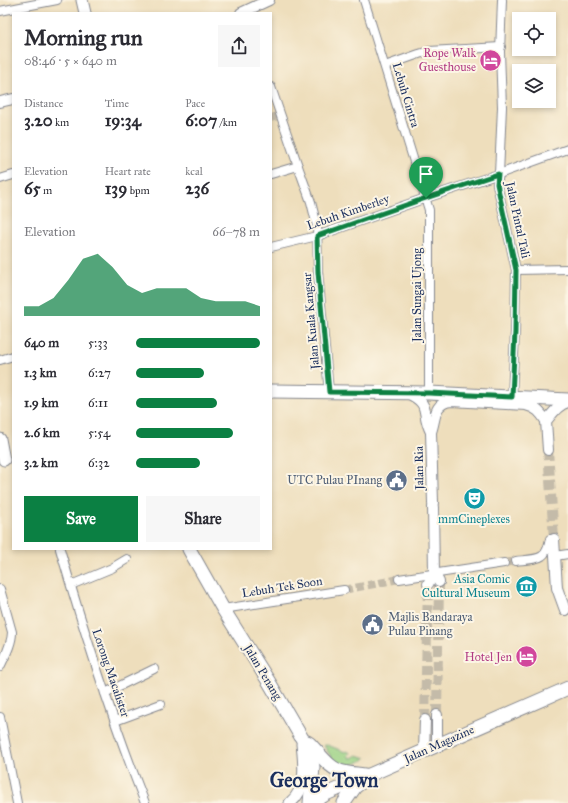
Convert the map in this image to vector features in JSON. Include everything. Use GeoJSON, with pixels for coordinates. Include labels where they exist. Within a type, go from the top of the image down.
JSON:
{"type":"FeatureCollection","features":[{"type":"Feature","properties":{"kind":"main road"},"geometry":{"type":"LineString","coordinates":[[82,0],[85,12]]}},
{"type":"Feature","properties":{"kind":"main road"},"geometry":{"type":"LineString","coordinates":[[272,391],[429,393],[568,401]]}},
{"type":"Feature","properties":{"kind":"main road"},"geometry":{"type":"LineString","coordinates":[[0,439],[6,460]]}},
{"type":"Feature","properties":{"kind":"main road","name":"Jalan Penang"},"geometry":{"type":"LineString","coordinates":[[190,550],[302,738],[311,757],[313,767],[311,803]]}},
{"type":"Feature","properties":{"kind":"main road","name":"Jalan Magazine"},"geometry":{"type":"LineString","coordinates":[[311,803],[326,794],[568,688]]}},
{"type":"Feature","properties":{"kind":"main road"},"geometry":{"type":"LineString","coordinates":[[302,738],[337,770],[370,776]]}},
{"type":"Feature","properties":{"kind":"main road"},"geometry":{"type":"LineString","coordinates":[[292,802],[299,792],[304,774],[302,738]]}},
{"type":"Feature","properties":{"kind":"main road"},"geometry":{"type":"LineString","coordinates":[[344,803],[355,787],[370,776]]}},
{"type":"Feature","properties":{"kind":"main road"},"geometry":{"type":"LineString","coordinates":[[330,803],[351,783]]}},
{"type":"Feature","properties":{"kind":"street"},"geometry":{"type":"LineString","coordinates":[[0,11],[57,0]]}},
{"type":"Feature","properties":{"kind":"street"},"geometry":{"type":"LineString","coordinates":[[243,12],[269,0]]}},
{"type":"Feature","properties":{"kind":"street","name":"Lebuh Cintra"},"geometry":{"type":"LineString","coordinates":[[364,0],[426,198]]}},
{"type":"Feature","properties":{"kind":"street","name":"Jalan Pintal Tali"},"geometry":{"type":"LineString","coordinates":[[502,0],[502,107],[497,184],[516,270],[512,397]]}},
{"type":"Feature","properties":{"kind":"street"},"geometry":{"type":"LineString","coordinates":[[384,66],[429,51],[501,47]]}},
{"type":"Feature","properties":{"kind":"street","name":"Jalan Kuala Kangsar"},"geometry":{"type":"LineString","coordinates":[[272,90],[311,202],[317,226],[318,272],[329,392]]}},
{"type":"Feature","properties":{"kind":"street"},"geometry":{"type":"LineString","coordinates":[[0,102],[12,99]]}},
{"type":"Feature","properties":{"kind":"street","name":"Lebuh Kimberley"},"geometry":{"type":"LineString","coordinates":[[272,247],[317,236],[568,149]]}},
{"type":"Feature","properties":{"kind":"street"},"geometry":{"type":"LineString","coordinates":[[272,174],[298,166]]}},
{"type":"Feature","properties":{"kind":"street"},"geometry":{"type":"LineString","coordinates":[[0,179],[12,175]]}},
{"type":"Feature","properties":{"kind":"street","name":"Jalan Sungai Ujong"},"geometry":{"type":"LineString","coordinates":[[426,198],[429,210],[429,393]]}},
{"type":"Feature","properties":{"kind":"street"},"geometry":{"type":"LineString","coordinates":[[516,270],[568,269]]}},
{"type":"Feature","properties":{"kind":"street"},"geometry":{"type":"LineString","coordinates":[[0,360],[12,356]]}},
{"type":"Feature","properties":{"kind":"street","name":"Jalan Ria"},"geometry":{"type":"LineString","coordinates":[[407,393],[414,396],[422,403],[424,407],[426,424],[431,432]]}},
{"type":"Feature","properties":{"kind":"street","name":"Jalan Ria"},"geometry":{"type":"LineString","coordinates":[[428,584],[437,578],[431,432],[438,407],[442,403],[450,401],[526,405],[532,406],[541,413],[546,421]]}},
{"type":"Feature","properties":{"kind":"street"},"geometry":{"type":"LineString","coordinates":[[548,450],[546,421],[554,411],[568,401]]}},
{"type":"Feature","properties":{"kind":"street"},"geometry":{"type":"LineString","coordinates":[[552,539],[555,556],[557,588],[567,614]]}},
{"type":"Feature","properties":{"kind":"street"},"geometry":{"type":"LineString","coordinates":[[516,561],[542,556],[552,539]]}},
{"type":"Feature","properties":{"kind":"street","name":"Lorong Macalister"},"geometry":{"type":"LineString","coordinates":[[60,550],[79,614],[105,693],[145,803]]}},
{"type":"Feature","properties":{"kind":"street"},"geometry":{"type":"LineString","coordinates":[[555,556],[568,554]]}},
{"type":"Feature","properties":{"kind":"street"},"geometry":{"type":"LineString","coordinates":[[71,586],[112,568],[127,559]]}},
{"type":"Feature","properties":{"kind":"street"},"geometry":{"type":"LineString","coordinates":[[399,579],[437,578],[504,563]]}},
{"type":"Feature","properties":{"kind":"street"},"geometry":{"type":"LineString","coordinates":[[0,589],[12,632],[12,637],[4,650],[0,667]]}},
{"type":"Feature","properties":{"kind":"street","name":"Lebuh Tek Soon"},"geometry":{"type":"LineString","coordinates":[[223,608],[344,590]]}},
{"type":"Feature","properties":{"kind":"street"},"geometry":{"type":"LineString","coordinates":[[105,693],[154,669]]}},
{"type":"Feature","properties":{"kind":"street"},"geometry":{"type":"LineString","coordinates":[[115,721],[160,704]]}},
{"type":"Feature","properties":{"kind":"street"},"geometry":{"type":"LineString","coordinates":[[437,715],[437,745]]}},
{"type":"Feature","properties":{"kind":"street"},"geometry":{"type":"LineString","coordinates":[[0,717],[17,803]]}},
{"type":"Feature","properties":{"kind":"street"},"geometry":{"type":"LineString","coordinates":[[424,751],[425,720]]}},
{"type":"Feature","properties":{"kind":"green space"},"geometry":{"type":"Polygon","coordinates":[[[325,744],[345,752],[347,751],[350,753],[348,755],[350,758],[357,755],[366,758],[358,763],[349,765],[340,764],[332,758],[324,745],[325,744]]]}},
{"type":"Feature","properties":{"kind":"tunnel"},"geometry":{"type":"LineString","coordinates":[[272,118],[281,115]]}},
{"type":"Feature","properties":{"kind":"tunnel"},"geometry":{"type":"LineString","coordinates":[[548,450],[554,539]]}},
{"type":"Feature","properties":{"kind":"tunnel"},"geometry":{"type":"LineString","coordinates":[[504,563],[516,561]]}},
{"type":"Feature","properties":{"kind":"tunnel"},"geometry":{"type":"LineString","coordinates":[[344,590],[399,579]]}},
{"type":"Feature","properties":{"kind":"tunnel"},"geometry":{"type":"LineString","coordinates":[[437,715],[439,582]]}},
{"type":"Feature","properties":{"kind":"tunnel"},"geometry":{"type":"LineString","coordinates":[[425,720],[428,584]]}},
{"type":"Feature","properties":{"kind":"place","name":"Rope Walk Guesthouse"},"geometry":{"type":"Point","coordinates":[491,60]}},
{"type":"Feature","properties":{"kind":"place","name":"UTC Pulau PInang"},"geometry":{"type":"Point","coordinates":[397,480]}},
{"type":"Feature","properties":{"kind":"place","name":"mmCineplexes"},"geometry":{"type":"Point","coordinates":[474,498]}},
{"type":"Feature","properties":{"kind":"place","name":"Asia Comic Cultural Museum"},"geometry":{"type":"Point","coordinates":[526,586]}},
{"type":"Feature","properties":{"kind":"place","name":"Majlis Bandaraya Pulau Pinang"},"geometry":{"type":"Point","coordinates":[373,624]}},
{"type":"Feature","properties":{"kind":"place","name":"Hotel Jen"},"geometry":{"type":"Point","coordinates":[527,657]}},
{"type":"Feature","properties":{"kind":"district","name":"George Town"},"geometry":{"type":"Point","coordinates":[324,780]}},
{"type":"Feature","properties":{"kind":"route"},"geometry":{"type":"LineString","coordinates":[[498,174],[497,184],[516,270],[512,397],[429,393],[329,392],[318,272],[317,236],[426,198],[498,174]]}}]}
